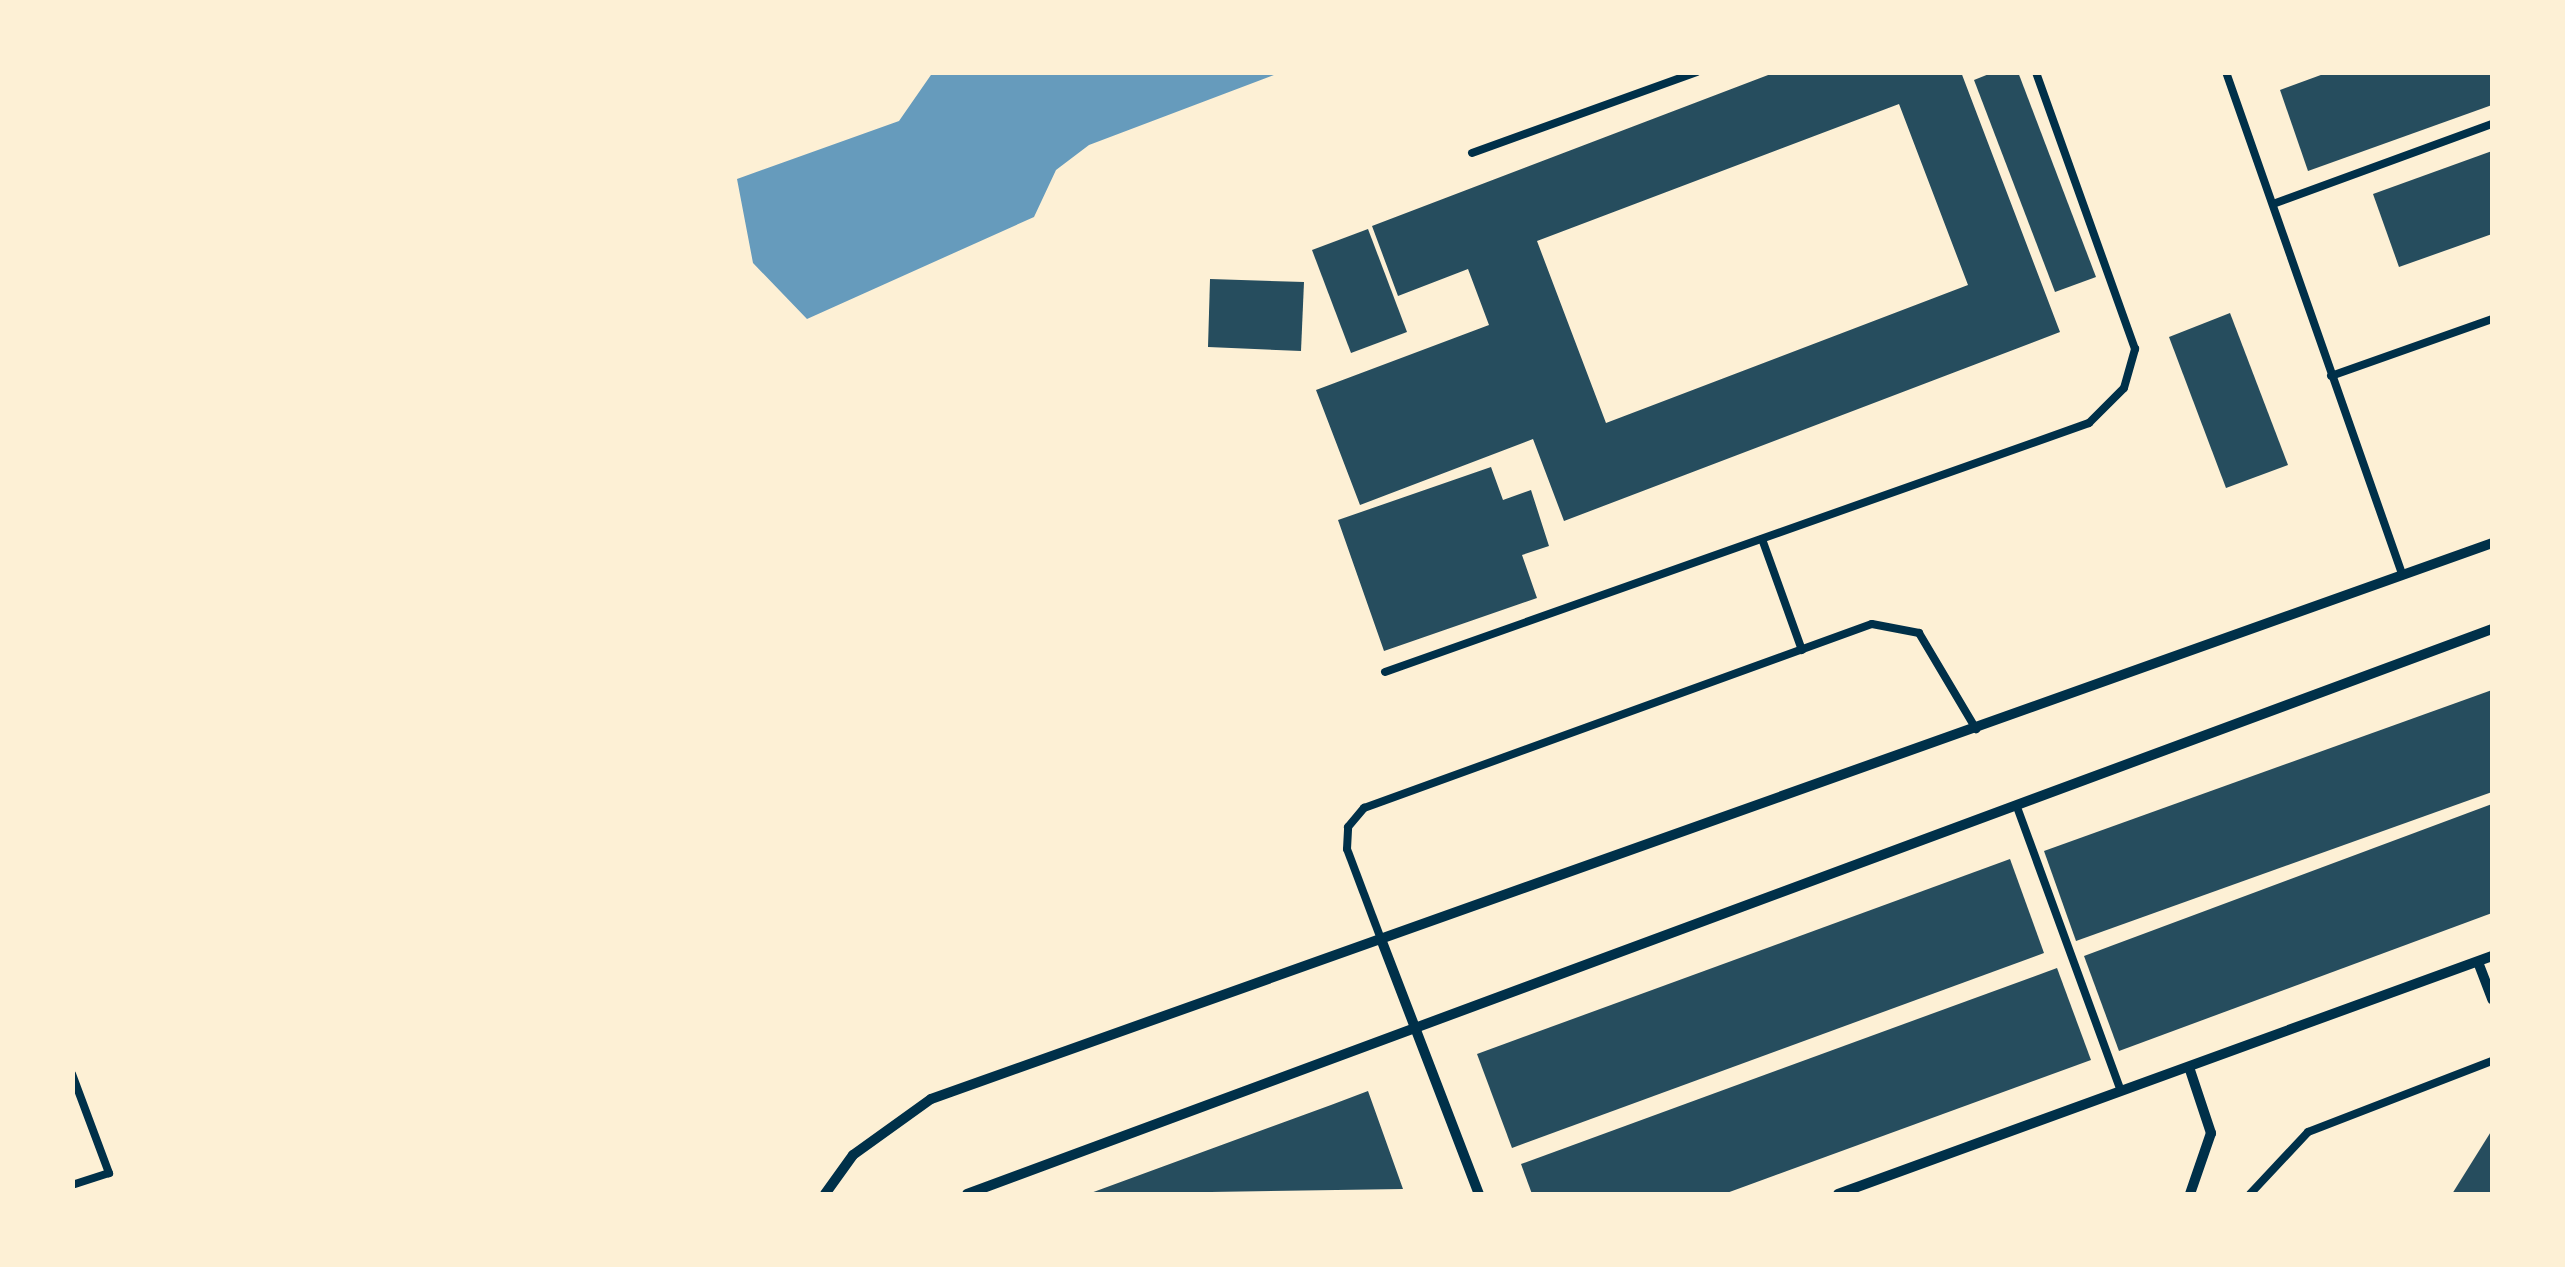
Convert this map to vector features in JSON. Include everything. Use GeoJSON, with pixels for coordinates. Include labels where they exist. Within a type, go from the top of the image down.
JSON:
{"type":"FeatureCollection","features":[{"type":"Feature","properties":{"kind":"street"},"geometry":{"type":"LineString","coordinates":[[826,1194],[853,1155],[931,1099],[1976,729],[2401,571],[2492,543]]}},
{"type":"Feature","properties":{"kind":"street"},"geometry":{"type":"LineString","coordinates":[[967,1194],[2492,629]]}},
{"type":"Feature","properties":{"kind":"street"},"geometry":{"type":"LineString","coordinates":[[1380,939],[1479,1194]]}},
{"type":"Feature","properties":{"kind":"street"},"geometry":{"type":"LineString","coordinates":[[1838,1194],[2492,956]]}},
{"type":"Feature","properties":{"kind":"street"},"geometry":{"type":"LineString","coordinates":[[2478,962],[2492,999]]}},
{"type":"Feature","properties":{"kind":"street"},"geometry":{"type":"LineString","coordinates":[[2188,1067],[2211,1133],[2190,1194]]}},
{"type":"Feature","properties":{"kind":"lane"},"geometry":{"type":"LineString","coordinates":[[1472,154],[1697,72]]}},
{"type":"Feature","properties":{"kind":"lane"},"geometry":{"type":"LineString","coordinates":[[1384,672],[2089,423],[2124,388],[2134,349],[2036,72]]}},
{"type":"Feature","properties":{"kind":"lane"},"geometry":{"type":"LineString","coordinates":[[2226,72],[2401,571]]}},
{"type":"Feature","properties":{"kind":"lane"},"geometry":{"type":"LineString","coordinates":[[2273,204],[2492,124]]}},
{"type":"Feature","properties":{"kind":"lane"},"geometry":{"type":"LineString","coordinates":[[2331,376],[2492,318]]}},
{"type":"Feature","properties":{"kind":"lane"},"geometry":{"type":"LineString","coordinates":[[1762,539],[1802,650]]}},
{"type":"Feature","properties":{"kind":"lane"},"geometry":{"type":"LineString","coordinates":[[1380,939],[1347,849],[1348,827],[1364,808],[1872,624],[1920,634],[1976,729]]}},
{"type":"Feature","properties":{"kind":"lane"},"geometry":{"type":"LineString","coordinates":[[2017,807],[2121,1092]]}},
{"type":"Feature","properties":{"kind":"lane"},"geometry":{"type":"LineString","coordinates":[[2250,1194],[2308,1132],[2492,1061]]}},
{"type":"Feature","properties":{"kind":"lane"},"geometry":{"type":"LineString","coordinates":[[72,1074],[108,1173],[72,1185]]}},
{"type":"Feature","properties":{"kind":"water"},"geometry":{"type":"Polygon","coordinates":[[[933,72],[1279,73],[1089,145],[1056,170],[1034,217],[807,319],[753,263],[737,179],[899,121],[933,72]]]}},
{"type":"Feature","properties":{"kind":"building"},"geometry":{"type":"Polygon","coordinates":[[[1776,72],[1961,72],[2060,332],[1564,521],[1533,439],[1360,505],[1316,390],[1489,325],[1468,269],[1398,296],[1372,226],[1776,72]],[[1899,104],[1537,241],[1606,423],[1968,285],[1899,104]]]}},
{"type":"Feature","properties":{"kind":"building"},"geometry":{"type":"Polygon","coordinates":[[[1994,72],[2018,72],[2096,277],[2055,292],[1974,80],[1994,72]]]}},
{"type":"Feature","properties":{"kind":"building"},"geometry":{"type":"Polygon","coordinates":[[[2329,72],[2492,72],[2492,105],[2308,171],[2280,90],[2329,72]]]}},
{"type":"Feature","properties":{"kind":"building"},"geometry":{"type":"Polygon","coordinates":[[[2492,151],[2492,234],[2399,267],[2373,194],[2492,151]]]}},
{"type":"Feature","properties":{"kind":"building"},"geometry":{"type":"Polygon","coordinates":[[[1368,229],[1407,332],[1351,353],[1312,250],[1368,229]]]}},
{"type":"Feature","properties":{"kind":"building"},"geometry":{"type":"Polygon","coordinates":[[[1210,279],[1304,282],[1301,351],[1208,347],[1210,279]]]}},
{"type":"Feature","properties":{"kind":"building"},"geometry":{"type":"Polygon","coordinates":[[[2230,313],[2288,465],[2226,488],[2169,337],[2230,313]]]}},
{"type":"Feature","properties":{"kind":"building"},"geometry":{"type":"Polygon","coordinates":[[[1491,467],[1503,500],[1531,490],[1549,546],[1522,555],[1537,598],[1384,651],[1338,520],[1491,467]]]}},
{"type":"Feature","properties":{"kind":"building"},"geometry":{"type":"Polygon","coordinates":[[[2492,690],[2492,792],[2076,941],[2044,851],[2492,690]]]}},
{"type":"Feature","properties":{"kind":"building"},"geometry":{"type":"Polygon","coordinates":[[[2492,804],[2492,913],[2119,1051],[2084,956],[2492,804]]]}},
{"type":"Feature","properties":{"kind":"building"},"geometry":{"type":"Polygon","coordinates":[[[2010,859],[2044,953],[1512,1148],[1477,1054],[2010,859]]]}},
{"type":"Feature","properties":{"kind":"building"},"geometry":{"type":"Polygon","coordinates":[[[2057,968],[2091,1060],[1724,1194],[1532,1194],[1521,1164],[2057,968]]]}},
{"type":"Feature","properties":{"kind":"building"},"geometry":{"type":"Polygon","coordinates":[[[1368,1091],[1403,1189],[1088,1194],[1331,1105],[1368,1091]]]}},
{"type":"Feature","properties":{"kind":"building"},"geometry":{"type":"Polygon","coordinates":[[[2492,1130],[2492,1194],[2452,1194],[2492,1130]]]}}]}
